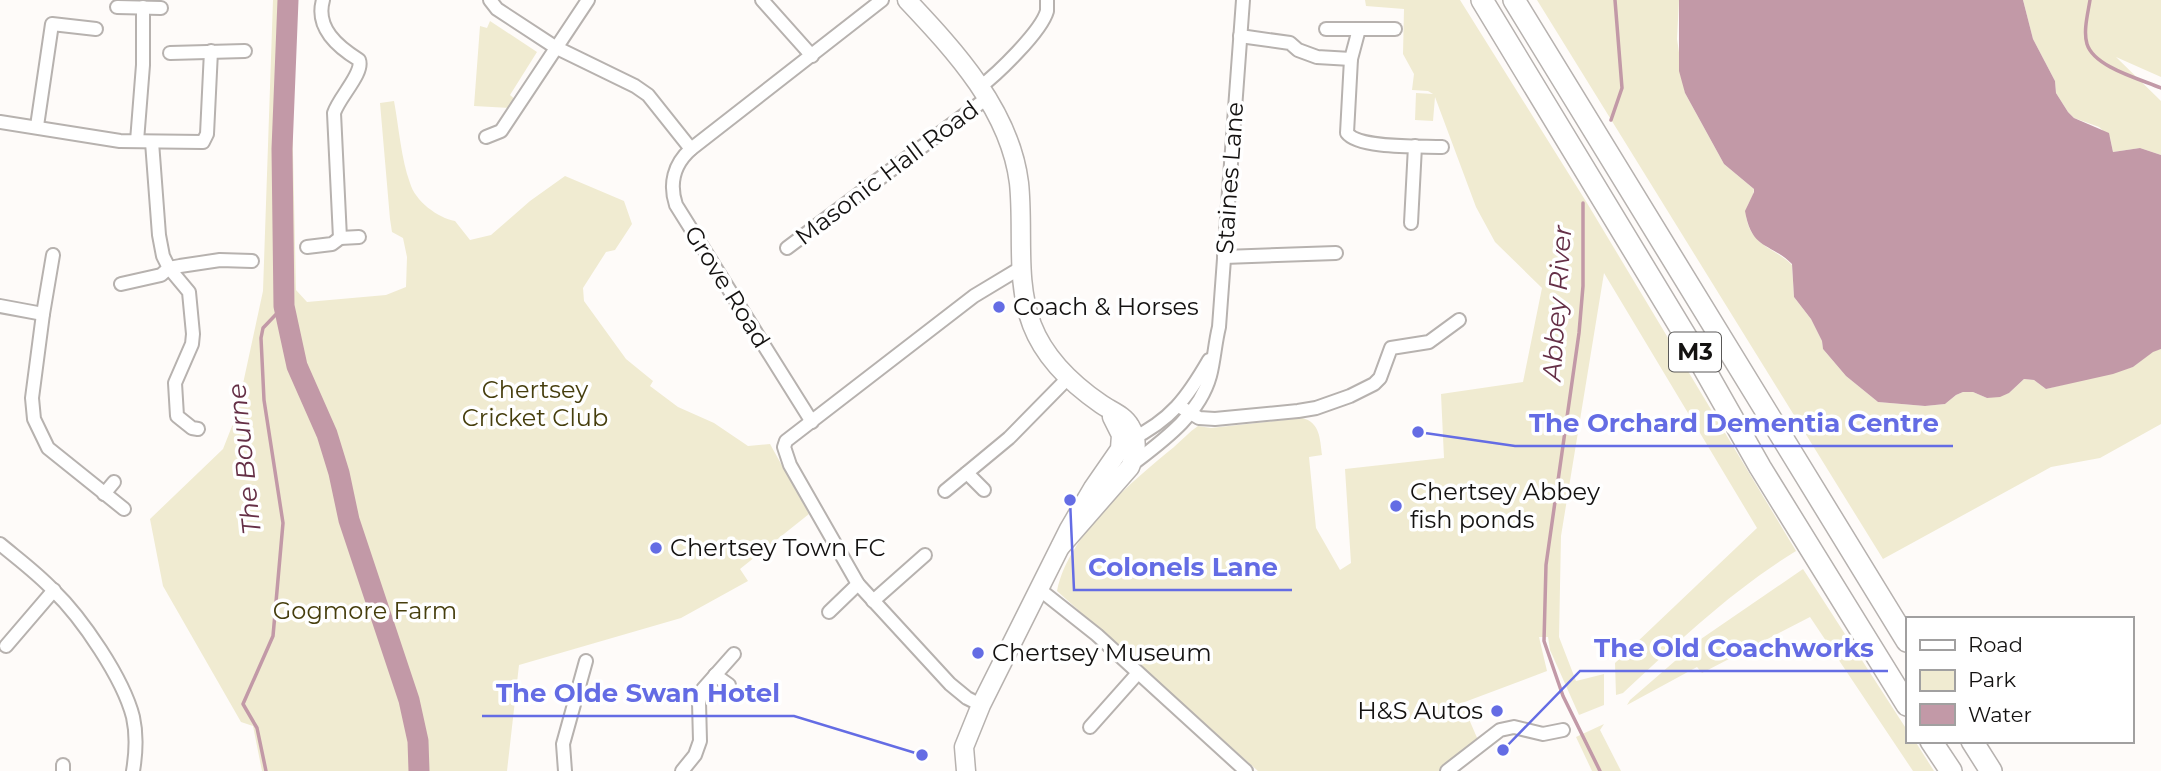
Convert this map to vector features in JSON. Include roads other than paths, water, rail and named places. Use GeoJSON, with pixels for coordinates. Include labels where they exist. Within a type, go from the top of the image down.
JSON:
{"type":"FeatureCollection","features":[{"type":"Feature","properties":{"kind":"highway","name":"M3"},"geometry":{"type":"LineString","coordinates":[[1482,0],[1688,340],[1774,490],[1906,703]]}},
{"type":"Feature","properties":{"kind":"highway","name":"M3"},"geometry":{"type":"LineString","coordinates":[[1514,0],[1906,639]]}},
{"type":"Feature","properties":{"kind":"highway"},"geometry":{"type":"LineString","coordinates":[[1932,743],[1951,771]]}},
{"type":"Feature","properties":{"kind":"highway"},"geometry":{"type":"LineString","coordinates":[[1973,743],[1991,771]]}},
{"type":"Feature","properties":{"kind":"main road"},"geometry":{"type":"LineString","coordinates":[[907,0],[983,92],[1006,132],[1019,183],[1022,267],[1025,299],[1031,323],[1048,355],[1068,378],[1100,404],[1122,416],[1132,428],[1136,453],[1130,467]]}},
{"type":"Feature","properties":{"kind":"main road"},"geometry":{"type":"LineString","coordinates":[[1100,404],[1119,429],[1122,441],[1120,449]]}},
{"type":"Feature","properties":{"kind":"main road","name":"Staines Lane"},"geometry":{"type":"LineString","coordinates":[[1061,547],[1093,488],[1120,449]]}},
{"type":"Feature","properties":{"kind":"main road","name":"Staines Lane"},"geometry":{"type":"LineString","coordinates":[[1061,547],[1130,467]]}},
{"type":"Feature","properties":{"kind":"main road"},"geometry":{"type":"LineString","coordinates":[[966,771],[964,747],[981,705],[1061,547]]}},
{"type":"Feature","properties":{"kind":"street"},"geometry":{"type":"LineString","coordinates":[[323,0],[321,16],[325,29],[332,40],[359,60],[361,65],[360,71],[341,96],[334,113],[340,238]]}},
{"type":"Feature","properties":{"kind":"street"},"geometry":{"type":"LineString","coordinates":[[490,0],[498,9],[555,47],[648,95],[691,149]]}},
{"type":"Feature","properties":{"kind":"street"},"geometry":{"type":"LineString","coordinates":[[486,137],[501,131],[588,0]]}},
{"type":"Feature","properties":{"kind":"street"},"geometry":{"type":"LineString","coordinates":[[762,0],[812,56]]}},
{"type":"Feature","properties":{"kind":"street","name":"Grove Road"},"geometry":{"type":"LineString","coordinates":[[812,422],[676,205],[672,188],[677,167],[691,149],[883,0]]}},
{"type":"Feature","properties":{"kind":"street","name":"Masonic Hall Road"},"geometry":{"type":"LineString","coordinates":[[787,248],[983,92],[1038,26],[1047,12],[1047,0]]}},
{"type":"Feature","properties":{"kind":"street","name":"Staines Lane"},"geometry":{"type":"LineString","coordinates":[[1130,467],[1167,436],[1184,410],[1212,355],[1219,327],[1243,0]]}},
{"type":"Feature","properties":{"kind":"street"},"geometry":{"type":"LineString","coordinates":[[117,7],[161,8]]}},
{"type":"Feature","properties":{"kind":"street"},"geometry":{"type":"LineString","coordinates":[[138,141],[143,65],[143,7]]}},
{"type":"Feature","properties":{"kind":"street"},"geometry":{"type":"LineString","coordinates":[[37,126],[52,24],[96,29]]}},
{"type":"Feature","properties":{"kind":"street"},"geometry":{"type":"LineString","coordinates":[[1326,29],[1395,30]]}},
{"type":"Feature","properties":{"kind":"street"},"geometry":{"type":"LineString","coordinates":[[1359,29],[1351,59],[1347,133],[1352,140],[1366,144],[1442,147]]}},
{"type":"Feature","properties":{"kind":"street"},"geometry":{"type":"LineString","coordinates":[[1240,36],[1290,43],[1298,50],[1317,57],[1351,59]]}},
{"type":"Feature","properties":{"kind":"street"},"geometry":{"type":"LineString","coordinates":[[0,122],[37,126],[120,142],[203,142],[208,134],[211,51]]}},
{"type":"Feature","properties":{"kind":"street"},"geometry":{"type":"LineString","coordinates":[[170,53],[245,51]]}},
{"type":"Feature","properties":{"kind":"street"},"geometry":{"type":"LineString","coordinates":[[152,142],[163,256],[169,268],[189,292],[193,334],[192,344],[175,383],[177,416],[191,428],[198,429]]}},
{"type":"Feature","properties":{"kind":"street"},"geometry":{"type":"LineString","coordinates":[[1410,223],[1415,146]]}},
{"type":"Feature","properties":{"kind":"street"},"geometry":{"type":"LineString","coordinates":[[307,247],[332,244],[340,238],[359,237]]}},
{"type":"Feature","properties":{"kind":"street"},"geometry":{"type":"LineString","coordinates":[[1224,257],[1336,253]]}},
{"type":"Feature","properties":{"kind":"street"},"geometry":{"type":"LineString","coordinates":[[53,255],[32,398],[34,419],[48,448],[124,509]]}},
{"type":"Feature","properties":{"kind":"street"},"geometry":{"type":"LineString","coordinates":[[121,284],[161,275],[169,268],[220,260],[252,261]]}},
{"type":"Feature","properties":{"kind":"street"},"geometry":{"type":"LineString","coordinates":[[981,705],[950,684],[858,584],[790,464],[784,447],[786,441],[974,296],[1022,267]]}},
{"type":"Feature","properties":{"kind":"street"},"geometry":{"type":"LineString","coordinates":[[0,306],[43,314]]}},
{"type":"Feature","properties":{"kind":"street"},"geometry":{"type":"LineString","coordinates":[[1184,410],[1199,418],[1236,418],[1298,411],[1333,402],[1374,384],[1384,371],[1391,348],[1429,342],[1459,320]]}},
{"type":"Feature","properties":{"kind":"street"},"geometry":{"type":"LineString","coordinates":[[945,491],[1009,438],[1068,378]]}},
{"type":"Feature","properties":{"kind":"street","name":"Staines Lane"},"geometry":{"type":"LineString","coordinates":[[1120,449],[1184,410]]}},
{"type":"Feature","properties":{"kind":"street"},"geometry":{"type":"LineString","coordinates":[[968,473],[984,490]]}},
{"type":"Feature","properties":{"kind":"street"},"geometry":{"type":"LineString","coordinates":[[104,494],[114,482]]}},
{"type":"Feature","properties":{"kind":"street"},"geometry":{"type":"LineString","coordinates":[[0,544],[54,590],[93,639],[108,664],[132,715],[135,734],[133,771]]}},
{"type":"Feature","properties":{"kind":"street"},"geometry":{"type":"LineString","coordinates":[[873,601],[925,555]]}},
{"type":"Feature","properties":{"kind":"street"},"geometry":{"type":"LineString","coordinates":[[829,612],[858,584]]}},
{"type":"Feature","properties":{"kind":"street"},"geometry":{"type":"LineString","coordinates":[[1039,589],[1247,771]]}},
{"type":"Feature","properties":{"kind":"street"},"geometry":{"type":"LineString","coordinates":[[6,646],[54,590]]}},
{"type":"Feature","properties":{"kind":"street"},"geometry":{"type":"LineString","coordinates":[[682,771],[695,755],[700,741],[699,702],[704,689],[734,654]]}},
{"type":"Feature","properties":{"kind":"street"},"geometry":{"type":"LineString","coordinates":[[565,771],[564,744],[586,661]]}},
{"type":"Feature","properties":{"kind":"street"},"geometry":{"type":"LineString","coordinates":[[1090,727],[1138,673]]}},
{"type":"Feature","properties":{"kind":"street"},"geometry":{"type":"LineString","coordinates":[[715,675],[729,685]]}},
{"type":"Feature","properties":{"kind":"street"},"geometry":{"type":"LineString","coordinates":[[563,684],[578,687]]}},
{"type":"Feature","properties":{"kind":"street"},"geometry":{"type":"LineString","coordinates":[[1447,771],[1500,730],[1514,727],[1543,734],[1563,730]]}},
{"type":"Feature","properties":{"kind":"water"},"geometry":{"type":"Polygon","coordinates":[[[1679,0],[2023,0],[2033,39],[2055,81],[2056,93],[2068,112],[2074,118],[2109,133],[2113,152],[2140,148],[2161,155],[2161,349],[2133,367],[2113,374],[2046,389],[2034,380],[2024,379],[2009,393],[2000,397],[1987,398],[1973,392],[1963,392],[1945,404],[1925,406],[1878,402],[1846,376],[1823,349],[1811,319],[1794,297],[1792,264],[1757,240],[1752,233],[1745,211],[1754,189],[1724,164],[1685,93],[1679,71],[1679,0]]]}},
{"type":"Feature","properties":{"kind":"waterway","name":"The Bourne"},"geometry":{"type":"LineString","coordinates":[[288,0],[282,149],[284,306],[297,366],[327,434],[349,520],[409,700],[418,741],[419,771]]}},
{"type":"Feature","properties":{"kind":"waterway","name":"Abbey River"},"geometry":{"type":"LineString","coordinates":[[1611,120],[1622,88],[1615,0]]}},
{"type":"Feature","properties":{"kind":"waterway"},"geometry":{"type":"LineString","coordinates":[[2090,0],[2086,33],[2091,52],[2108,66],[2161,88]]}},
{"type":"Feature","properties":{"kind":"waterway","name":"Abbey River"},"geometry":{"type":"LineString","coordinates":[[1583,203],[1583,286],[1579,333],[1546,565],[1544,641],[1563,696],[1600,771]]}},
{"type":"Feature","properties":{"kind":"waterway","name":"The Bourne"},"geometry":{"type":"LineString","coordinates":[[266,771],[257,728],[243,704],[273,636],[283,523],[264,400],[261,338],[263,328],[284,306]]}},
{"type":"Feature","properties":{"kind":"place","name":"Coach & Horses"},"geometry":{"type":"Point","coordinates":[999,307]}},
{"type":"Feature","properties":{"kind":"place","name":"The Orchard Dementia Centre"},"geometry":{"type":"Point","coordinates":[1418,432]}},
{"type":"Feature","properties":{"kind":"place","name":"Colonels Lane"},"geometry":{"type":"Point","coordinates":[1070,500]}},
{"type":"Feature","properties":{"kind":"place","name":"Chertsey Abbey fish ponds"},"geometry":{"type":"Point","coordinates":[1396,506]}},
{"type":"Feature","properties":{"kind":"place","name":"Chertsey Town FC"},"geometry":{"type":"Point","coordinates":[656,548]}},
{"type":"Feature","properties":{"kind":"place","name":"Chertsey Museum"},"geometry":{"type":"Point","coordinates":[978,653]}},
{"type":"Feature","properties":{"kind":"place","name":"H&S Autos"},"geometry":{"type":"Point","coordinates":[1497,711]}},
{"type":"Feature","properties":{"kind":"place","name":"The Old Coachworks"},"geometry":{"type":"Point","coordinates":[1503,750]}},
{"type":"Feature","properties":{"kind":"place","name":"The Olde Swan Hotel"},"geometry":{"type":"Point","coordinates":[922,755]}},
{"type":"Feature","properties":{"kind":"park label","name":"Chertsey Cricket Club"},"geometry":{"type":"Point","coordinates":[535,404]}},
{"type":"Feature","properties":{"kind":"park label","name":"Gogmore Farm"},"geometry":{"type":"Point","coordinates":[365,611]}}]}
